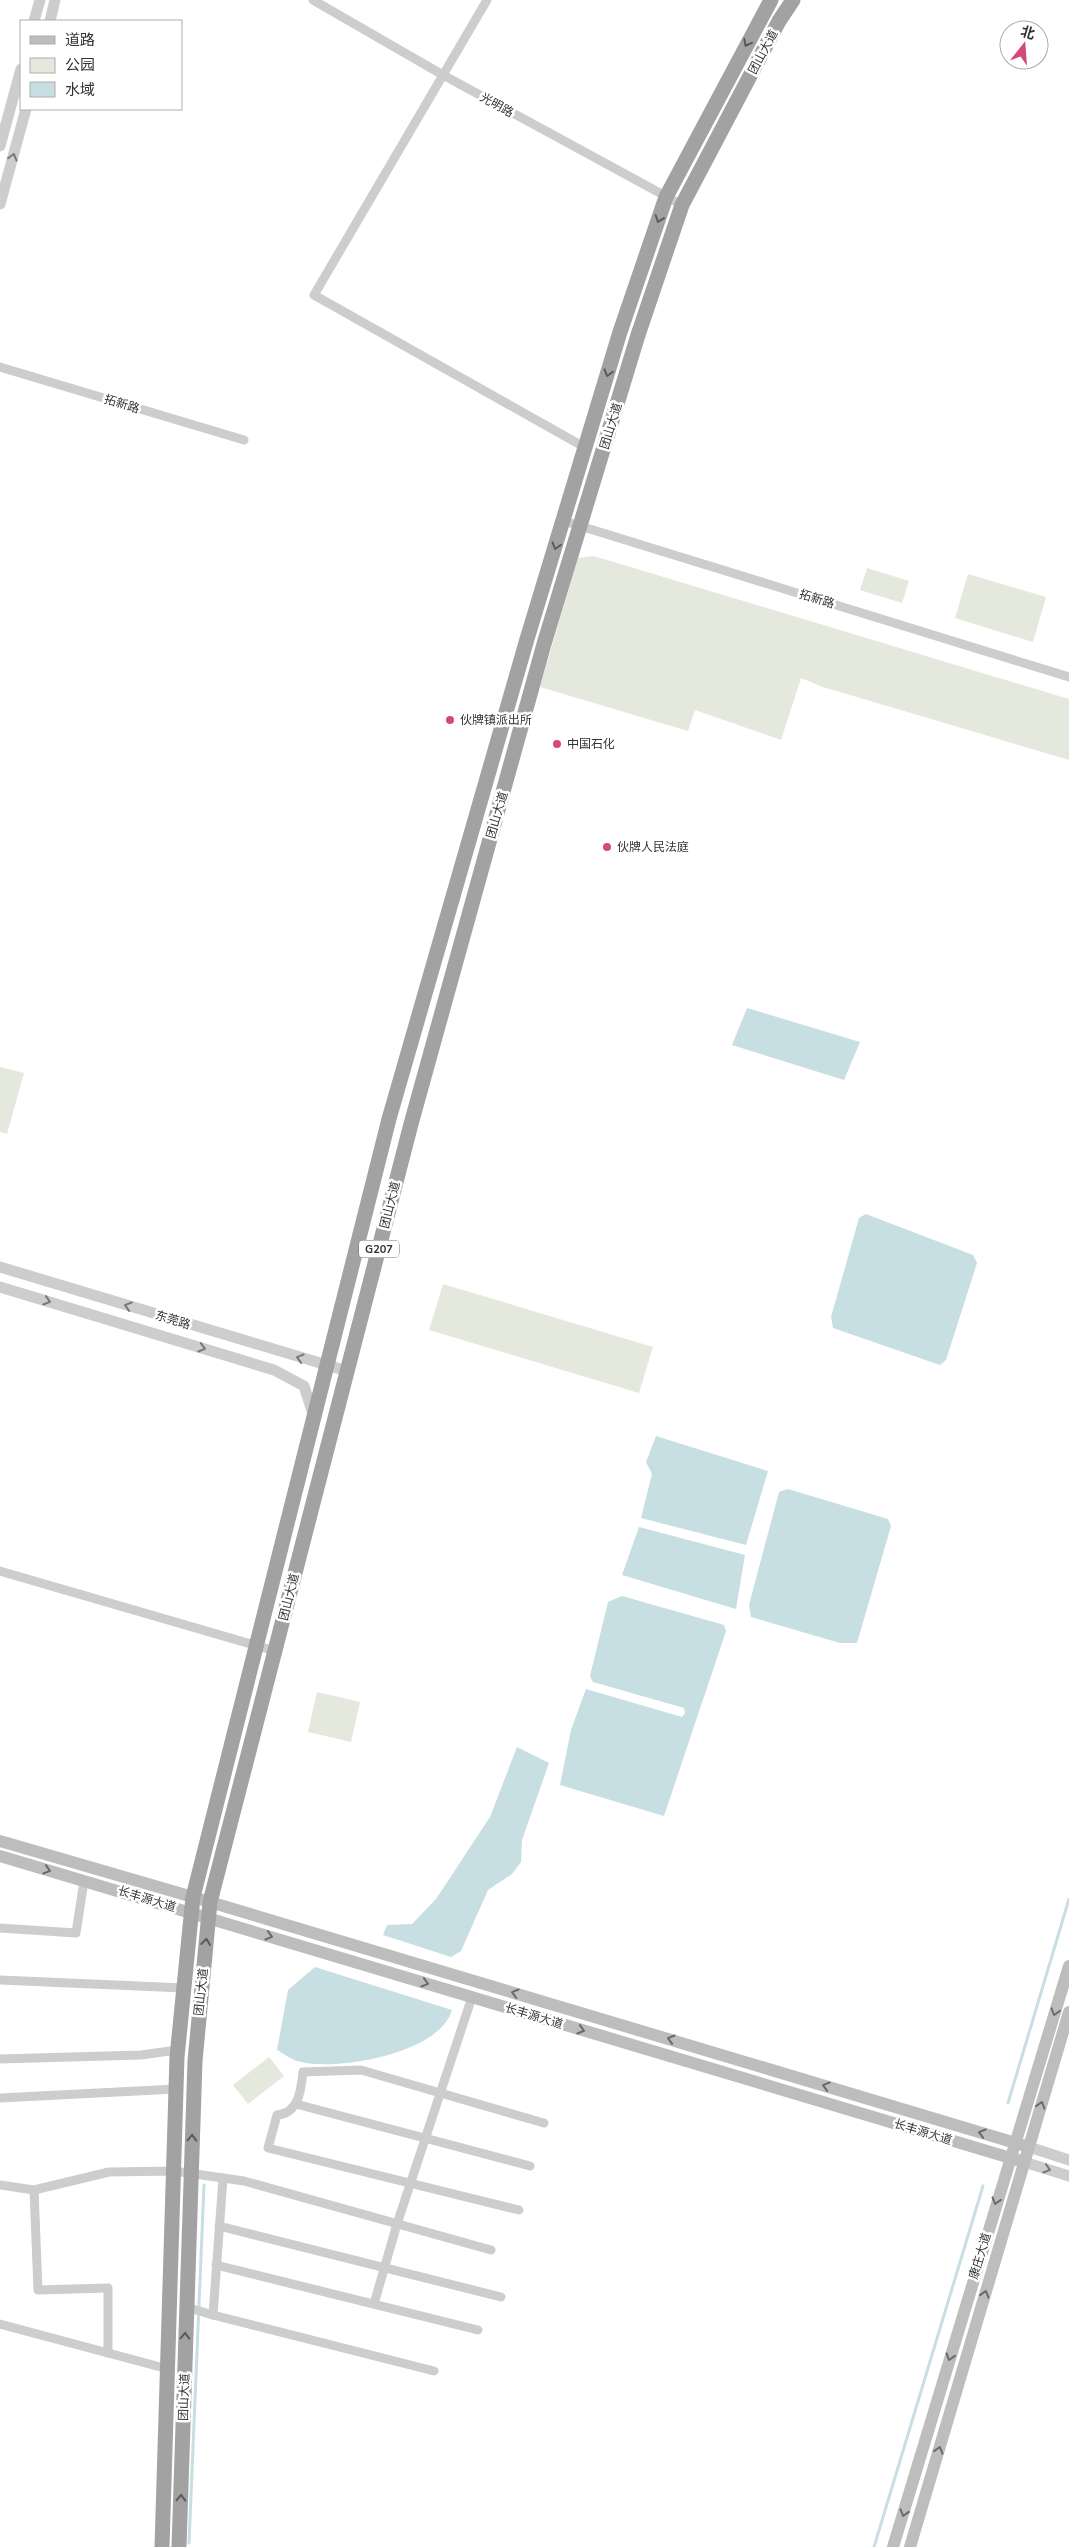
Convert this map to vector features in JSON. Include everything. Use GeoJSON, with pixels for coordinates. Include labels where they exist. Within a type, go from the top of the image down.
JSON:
{"type":"FeatureCollection","features":[{"type":"Feature","properties":{"kind":"highway","name":"团山大道"},"geometry":{"type":"LineString","coordinates":[[162,2547],[177,2050],[193,1897],[389,1118],[522,657],[620,332],[666,197],[771,0]]}},
{"type":"Feature","properties":{"kind":"highway","name":"团山大道"},"geometry":{"type":"LineString","coordinates":[[179,2547],[195,2061],[210,1902],[413,1115],[544,644],[638,335],[682,205],[779,22],[793,0]]}},
{"type":"Feature","properties":{"kind":"main road","name":"长丰源大道"},"geometry":{"type":"LineString","coordinates":[[0,1841],[1029,2147]]}},
{"type":"Feature","properties":{"kind":"main road","name":"长丰源大道"},"geometry":{"type":"LineString","coordinates":[[0,1856],[1024,2162]]}},
{"type":"Feature","properties":{"kind":"main road","name":"康庄大道"},"geometry":{"type":"LineString","coordinates":[[894,2547],[1014,2142],[1069,1966]]}},
{"type":"Feature","properties":{"kind":"main road","name":"康庄大道"},"geometry":{"type":"LineString","coordinates":[[910,2547],[1069,2012]]}},
{"type":"Feature","properties":{"kind":"street"},"geometry":{"type":"LineString","coordinates":[[34,20],[40,0]]}},
{"type":"Feature","properties":{"kind":"street"},"geometry":{"type":"LineString","coordinates":[[50,20],[55,0]]}},
{"type":"Feature","properties":{"kind":"street","name":"光明路"},"geometry":{"type":"LineString","coordinates":[[314,0],[442,75],[682,205]]}},
{"type":"Feature","properties":{"kind":"street"},"geometry":{"type":"LineString","coordinates":[[487,0],[314,295],[586,448]]}},
{"type":"Feature","properties":{"kind":"street"},"geometry":{"type":"LineString","coordinates":[[0,146],[20,72]]}},
{"type":"Feature","properties":{"kind":"street"},"geometry":{"type":"LineString","coordinates":[[0,204],[26,110]]}},
{"type":"Feature","properties":{"kind":"street","name":"拓新路"},"geometry":{"type":"LineString","coordinates":[[0,367],[244,440]]}},
{"type":"Feature","properties":{"kind":"street","name":"拓新路"},"geometry":{"type":"LineString","coordinates":[[564,521],[1069,677]]}},
{"type":"Feature","properties":{"kind":"street","name":"东莞路"},"geometry":{"type":"LineString","coordinates":[[0,1268],[347,1371]]}},
{"type":"Feature","properties":{"kind":"street","name":"东莞路"},"geometry":{"type":"LineString","coordinates":[[0,1287],[274,1370],[304,1386],[314,1416]]}},
{"type":"Feature","properties":{"kind":"street"},"geometry":{"type":"LineString","coordinates":[[0,1571],[275,1651]]}},
{"type":"Feature","properties":{"kind":"street"},"geometry":{"type":"LineString","coordinates":[[0,1928],[76,1933],[84,1881]]}},
{"type":"Feature","properties":{"kind":"street"},"geometry":{"type":"LineString","coordinates":[[0,1980],[184,1988]]}},
{"type":"Feature","properties":{"kind":"street"},"geometry":{"type":"LineString","coordinates":[[374,2304],[396,2224],[472,1997]]}},
{"type":"Feature","properties":{"kind":"street"},"geometry":{"type":"LineString","coordinates":[[0,2059],[141,2055],[177,2050]]}},
{"type":"Feature","properties":{"kind":"street"},"geometry":{"type":"LineString","coordinates":[[519,2210],[268,2148],[277,2114],[285,2114],[296,2104],[301,2091],[303,2072],[361,2070],[544,2123]]}},
{"type":"Feature","properties":{"kind":"street"},"geometry":{"type":"LineString","coordinates":[[0,2098],[176,2089]]}},
{"type":"Feature","properties":{"kind":"street"},"geometry":{"type":"LineString","coordinates":[[296,2104],[530,2166]]}},
{"type":"Feature","properties":{"kind":"street","name":"长丰源大道"},"geometry":{"type":"LineString","coordinates":[[1029,2147],[1069,2160]]}},
{"type":"Feature","properties":{"kind":"street","name":"长丰源大道"},"geometry":{"type":"LineString","coordinates":[[1024,2162],[1069,2176]]}},
{"type":"Feature","properties":{"kind":"street"},"geometry":{"type":"LineString","coordinates":[[0,2185],[34,2190],[109,2172],[174,2171],[190,2173],[244,2181],[491,2250]]}},
{"type":"Feature","properties":{"kind":"street"},"geometry":{"type":"LineString","coordinates":[[212,2316],[223,2178]]}},
{"type":"Feature","properties":{"kind":"street"},"geometry":{"type":"LineString","coordinates":[[34,2190],[38,2290],[108,2288],[108,2353]]}},
{"type":"Feature","properties":{"kind":"street"},"geometry":{"type":"LineString","coordinates":[[219,2226],[501,2296]]}},
{"type":"Feature","properties":{"kind":"street"},"geometry":{"type":"LineString","coordinates":[[216,2265],[478,2330]]}},
{"type":"Feature","properties":{"kind":"street"},"geometry":{"type":"LineString","coordinates":[[186,2307],[212,2316],[434,2371]]}},
{"type":"Feature","properties":{"kind":"street"},"geometry":{"type":"LineString","coordinates":[[0,2324],[168,2369]]}},
{"type":"Feature","properties":{"kind":"green space"},"geometry":{"type":"Polygon","coordinates":[[[594,556],[1069,699],[1069,760],[823,687],[801,678],[781,740],[695,710],[688,731],[540,687],[578,558],[594,556]]]}},
{"type":"Feature","properties":{"kind":"green space"},"geometry":{"type":"Polygon","coordinates":[[[867,568],[909,581],[902,603],[860,590],[867,568]]]}},
{"type":"Feature","properties":{"kind":"green space"},"geometry":{"type":"Polygon","coordinates":[[[968,574],[1046,597],[1033,642],[955,618],[968,574]]]}},
{"type":"Feature","properties":{"kind":"green space"},"geometry":{"type":"Polygon","coordinates":[[[0,1067],[24,1073],[7,1134],[0,1132],[0,1067]]]}},
{"type":"Feature","properties":{"kind":"green space"},"geometry":{"type":"Polygon","coordinates":[[[443,1284],[653,1347],[639,1393],[429,1330],[443,1284]]]}},
{"type":"Feature","properties":{"kind":"green space"},"geometry":{"type":"Polygon","coordinates":[[[317,1692],[360,1702],[351,1742],[308,1732],[317,1692]]]}},
{"type":"Feature","properties":{"kind":"green space"},"geometry":{"type":"Polygon","coordinates":[[[269,2057],[284,2076],[248,2104],[233,2085],[269,2057]]]}},
{"type":"Feature","properties":{"kind":"water"},"geometry":{"type":"Polygon","coordinates":[[[747,1008],[860,1042],[844,1080],[732,1045],[747,1008]]]}},
{"type":"Feature","properties":{"kind":"water"},"geometry":{"type":"Polygon","coordinates":[[[866,1214],[973,1255],[977,1263],[946,1360],[940,1365],[833,1328],[831,1317],[859,1218],[866,1214]]]}},
{"type":"Feature","properties":{"kind":"water"},"geometry":{"type":"Polygon","coordinates":[[[656,1436],[768,1471],[746,1545],[641,1518],[652,1474],[646,1462],[656,1436]]]}},
{"type":"Feature","properties":{"kind":"water"},"geometry":{"type":"Polygon","coordinates":[[[788,1489],[888,1519],[891,1526],[857,1643],[840,1643],[751,1617],[749,1605],[779,1492],[788,1489]]]}},
{"type":"Feature","properties":{"kind":"water"},"geometry":{"type":"Polygon","coordinates":[[[639,1527],[745,1555],[736,1609],[622,1575],[639,1527]]]}},
{"type":"Feature","properties":{"kind":"water"},"geometry":{"type":"Polygon","coordinates":[[[622,1596],[724,1625],[726,1631],[664,1816],[560,1785],[571,1730],[586,1689],[682,1717],[685,1713],[684,1708],[593,1682],[590,1676],[608,1602],[622,1596]]]}},
{"type":"Feature","properties":{"kind":"water"},"geometry":{"type":"Polygon","coordinates":[[[517,1747],[549,1763],[522,1840],[521,1862],[512,1874],[488,1890],[461,1951],[451,1957],[383,1935],[387,1925],[412,1924],[436,1899],[490,1817],[517,1747]]]}},
{"type":"Feature","properties":{"kind":"water"},"geometry":{"type":"Polygon","coordinates":[[[315,1967],[452,2010],[444,2025],[429,2038],[409,2048],[386,2056],[339,2064],[318,2064],[298,2061],[277,2050],[288,1990],[315,1967]]]}},
{"type":"Feature","properties":{"kind":"waterway"},"geometry":{"type":"LineString","coordinates":[[1008,2103],[1069,1899]]}},
{"type":"Feature","properties":{"kind":"waterway"},"geometry":{"type":"LineString","coordinates":[[189,2543],[204,2185]]}},
{"type":"Feature","properties":{"kind":"waterway"},"geometry":{"type":"LineString","coordinates":[[874,2547],[983,2186]]}},
{"type":"Feature","properties":{"kind":"place","name":"伙牌镇派出所"},"geometry":{"type":"Point","coordinates":[450,720]}},
{"type":"Feature","properties":{"kind":"place","name":"中国石化"},"geometry":{"type":"Point","coordinates":[557,744]}},
{"type":"Feature","properties":{"kind":"place","name":"伙牌人民法庭"},"geometry":{"type":"Point","coordinates":[607,847]}}]}
